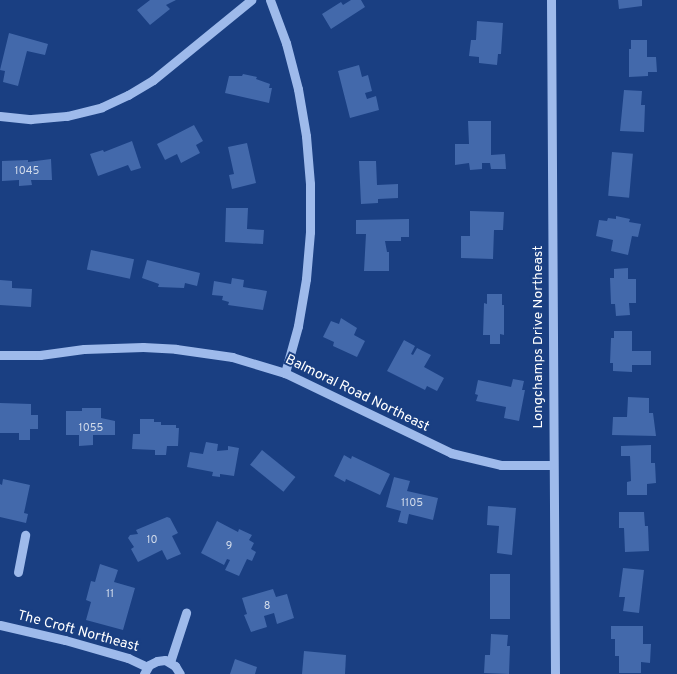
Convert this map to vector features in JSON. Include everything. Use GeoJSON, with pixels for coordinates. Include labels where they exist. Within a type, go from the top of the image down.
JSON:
{"type":"FeatureCollection","features":[{"type":"Feature","properties":{"kind":"street"},"geometry":{"type":"LineString","coordinates":[[0,116],[31,119],[67,116],[102,107],[128,95],[153,80],[251,0]]}},
{"type":"Feature","properties":{"kind":"street"},"geometry":{"type":"LineString","coordinates":[[270,0],[286,43],[298,89],[306,136],[310,184],[310,232],[306,279],[298,326],[285,372]]}},
{"type":"Feature","properties":{"kind":"street","name":"Longchamps Drive Northeast"},"geometry":{"type":"LineString","coordinates":[[550,0],[555,674]]}},
{"type":"Feature","properties":{"kind":"street","name":"Balmoral Road Northeast"},"geometry":{"type":"LineString","coordinates":[[0,355],[40,355],[114,347],[176,348],[232,357],[285,372],[451,453],[501,465],[552,465]]}},
{"type":"Feature","properties":{"kind":"street"},"geometry":{"type":"LineString","coordinates":[[18,572],[25,535]]}},
{"type":"Feature","properties":{"kind":"street"},"geometry":{"type":"LineString","coordinates":[[170,662],[186,613]]}},
{"type":"Feature","properties":{"kind":"street","name":"The Croft Northeast"},"geometry":{"type":"LineString","coordinates":[[0,625],[65,640],[128,658],[145,671]]}},
{"type":"Feature","properties":{"kind":"street"},"geometry":{"type":"LineString","coordinates":[[145,671],[157,661],[170,662],[180,674]]}},
{"type":"Feature","properties":{"kind":"building"},"geometry":{"type":"Polygon","coordinates":[[[150,0],[176,0],[166,5],[170,9],[150,25],[137,10],[150,0]]]}},
{"type":"Feature","properties":{"kind":"building"},"geometry":{"type":"Polygon","coordinates":[[[351,0],[361,0],[365,7],[331,29],[322,14],[341,2],[343,5],[351,0]]]}},
{"type":"Feature","properties":{"kind":"building"},"geometry":{"type":"Polygon","coordinates":[[[618,0],[642,0],[642,6],[619,9],[618,0]]]}},
{"type":"Feature","properties":{"kind":"building"},"geometry":{"type":"Polygon","coordinates":[[[477,21],[503,23],[501,54],[498,54],[497,65],[479,63],[479,57],[469,56],[471,40],[476,40],[477,21]]]}},
{"type":"Feature","properties":{"kind":"building"},"geometry":{"type":"Polygon","coordinates":[[[9,33],[48,44],[45,55],[27,51],[18,86],[3,82],[5,71],[0,70],[9,33]]]}},
{"type":"Feature","properties":{"kind":"building"},"geometry":{"type":"Polygon","coordinates":[[[631,40],[647,40],[647,57],[656,57],[657,72],[648,72],[648,76],[629,77],[629,49],[631,49],[631,40]]]}},
{"type":"Feature","properties":{"kind":"building"},"geometry":{"type":"Polygon","coordinates":[[[359,65],[362,77],[368,75],[372,91],[365,93],[367,99],[376,96],[379,110],[350,118],[338,71],[359,65]]]}},
{"type":"Feature","properties":{"kind":"building"},"geometry":{"type":"Polygon","coordinates":[[[243,74],[257,77],[256,79],[270,84],[269,88],[272,88],[269,103],[225,93],[229,76],[242,76],[243,74]]]}},
{"type":"Feature","properties":{"kind":"building"},"geometry":{"type":"Polygon","coordinates":[[[624,90],[642,91],[641,105],[645,105],[644,132],[620,131],[624,90]]]}},
{"type":"Feature","properties":{"kind":"building"},"geometry":{"type":"Polygon","coordinates":[[[468,121],[491,121],[491,155],[505,154],[506,169],[491,169],[490,163],[482,163],[482,169],[470,170],[469,163],[455,165],[455,144],[469,144],[468,121]]]}},
{"type":"Feature","properties":{"kind":"building"},"geometry":{"type":"Polygon","coordinates":[[[194,125],[203,141],[196,145],[200,153],[181,163],[177,154],[165,160],[157,144],[194,125]]]}},
{"type":"Feature","properties":{"kind":"building"},"geometry":{"type":"Polygon","coordinates":[[[132,141],[141,168],[131,171],[128,165],[98,176],[90,154],[103,150],[104,152],[132,141]]]}},
{"type":"Feature","properties":{"kind":"building"},"geometry":{"type":"Polygon","coordinates":[[[247,143],[256,183],[232,189],[229,175],[234,174],[228,147],[247,143]]]}},
{"type":"Feature","properties":{"kind":"building"},"geometry":{"type":"Polygon","coordinates":[[[612,152],[633,154],[629,198],[608,196],[612,152]]]}},
{"type":"Feature","properties":{"kind":"building"},"geometry":{"type":"Polygon","coordinates":[[[51,159],[52,180],[31,180],[32,185],[19,186],[19,180],[2,181],[2,161],[28,160],[28,162],[51,159]]]}},
{"type":"Feature","properties":{"kind":"building"},"geometry":{"type":"Polygon","coordinates":[[[359,161],[376,161],[377,185],[398,184],[398,198],[378,199],[378,203],[361,204],[359,161]]]}},
{"type":"Feature","properties":{"kind":"building"},"geometry":{"type":"Polygon","coordinates":[[[226,208],[248,208],[247,229],[264,230],[263,244],[225,242],[226,208]]]}},
{"type":"Feature","properties":{"kind":"building"},"geometry":{"type":"Polygon","coordinates":[[[470,211],[504,212],[503,230],[494,230],[493,259],[461,258],[461,236],[470,236],[470,211]]]}},
{"type":"Feature","properties":{"kind":"building"},"geometry":{"type":"Polygon","coordinates":[[[616,216],[630,219],[629,222],[641,224],[638,237],[632,236],[628,255],[611,251],[613,240],[596,236],[599,220],[616,219],[616,216]]]}},
{"type":"Feature","properties":{"kind":"building"},"geometry":{"type":"Polygon","coordinates":[[[409,219],[409,237],[401,237],[401,241],[385,241],[387,252],[389,252],[389,271],[364,271],[366,234],[356,234],[356,220],[409,219]]]}},
{"type":"Feature","properties":{"kind":"building"},"geometry":{"type":"Polygon","coordinates":[[[91,250],[134,259],[130,279],[87,270],[91,250]]]}},
{"type":"Feature","properties":{"kind":"building"},"geometry":{"type":"Polygon","coordinates":[[[147,260],[200,273],[197,286],[185,283],[184,288],[158,287],[159,284],[142,278],[147,260]]]}},
{"type":"Feature","properties":{"kind":"building"},"geometry":{"type":"Polygon","coordinates":[[[628,268],[628,279],[636,279],[636,303],[629,303],[630,315],[616,316],[615,304],[611,304],[610,278],[614,278],[614,269],[628,268]]]}},
{"type":"Feature","properties":{"kind":"building"},"geometry":{"type":"Polygon","coordinates":[[[232,278],[244,280],[243,287],[267,291],[263,310],[228,305],[229,302],[222,300],[223,296],[212,295],[214,281],[231,284],[232,278]]]}},
{"type":"Feature","properties":{"kind":"building"},"geometry":{"type":"Polygon","coordinates":[[[0,280],[12,281],[12,288],[32,289],[31,307],[0,305],[0,280]]]}},
{"type":"Feature","properties":{"kind":"building"},"geometry":{"type":"Polygon","coordinates":[[[487,294],[502,294],[504,335],[500,334],[500,344],[490,344],[490,335],[483,335],[484,303],[487,304],[487,294]]]}},
{"type":"Feature","properties":{"kind":"building"},"geometry":{"type":"Polygon","coordinates":[[[341,318],[357,328],[354,335],[365,341],[357,357],[333,346],[334,342],[323,337],[331,321],[339,324],[341,318]]]}},
{"type":"Feature","properties":{"kind":"building"},"geometry":{"type":"Polygon","coordinates":[[[614,331],[632,331],[632,351],[651,351],[651,365],[632,365],[632,372],[613,371],[613,363],[610,363],[611,338],[614,338],[614,331]]]}},
{"type":"Feature","properties":{"kind":"building"},"geometry":{"type":"Polygon","coordinates":[[[404,340],[415,346],[411,354],[413,355],[417,348],[431,355],[424,367],[444,378],[437,391],[427,386],[425,390],[387,371],[404,340]]]}},
{"type":"Feature","properties":{"kind":"building"},"geometry":{"type":"Polygon","coordinates":[[[513,379],[524,381],[522,390],[525,390],[519,421],[504,418],[506,407],[476,401],[478,395],[475,394],[478,380],[511,387],[513,379]]]}},
{"type":"Feature","properties":{"kind":"building"},"geometry":{"type":"Polygon","coordinates":[[[628,397],[649,398],[649,413],[653,413],[656,436],[612,435],[613,417],[627,417],[628,397]]]}},
{"type":"Feature","properties":{"kind":"building"},"geometry":{"type":"Polygon","coordinates":[[[0,403],[31,404],[31,415],[38,415],[38,429],[30,429],[30,440],[19,440],[19,433],[0,433],[0,403]]]}},
{"type":"Feature","properties":{"kind":"building"},"geometry":{"type":"Polygon","coordinates":[[[82,408],[101,408],[101,418],[115,421],[115,435],[93,435],[93,445],[79,446],[79,435],[66,435],[66,411],[82,411],[82,408]]]}},
{"type":"Feature","properties":{"kind":"building"},"geometry":{"type":"Polygon","coordinates":[[[140,419],[154,419],[154,422],[161,422],[161,425],[176,425],[176,428],[179,428],[178,446],[167,446],[166,455],[155,455],[155,450],[132,449],[133,434],[140,434],[140,419]]]}},
{"type":"Feature","properties":{"kind":"building"},"geometry":{"type":"Polygon","coordinates":[[[206,442],[218,444],[217,451],[228,450],[228,446],[239,448],[234,476],[220,474],[220,477],[212,476],[213,472],[187,467],[190,452],[203,454],[206,442]]]}},
{"type":"Feature","properties":{"kind":"building"},"geometry":{"type":"Polygon","coordinates":[[[651,445],[651,463],[655,463],[656,483],[647,484],[647,495],[627,495],[627,482],[631,481],[630,456],[621,456],[621,446],[651,445]]]}},
{"type":"Feature","properties":{"kind":"building"},"geometry":{"type":"Polygon","coordinates":[[[262,450],[295,477],[283,492],[250,465],[262,450]]]}},
{"type":"Feature","properties":{"kind":"building"},"geometry":{"type":"Polygon","coordinates":[[[344,455],[351,459],[352,456],[390,474],[380,495],[346,479],[345,482],[334,476],[344,455]]]}},
{"type":"Feature","properties":{"kind":"building"},"geometry":{"type":"Polygon","coordinates":[[[394,477],[410,481],[407,491],[438,498],[433,520],[409,514],[407,524],[398,522],[401,511],[386,507],[394,477]]]}},
{"type":"Feature","properties":{"kind":"building"},"geometry":{"type":"Polygon","coordinates":[[[3,479],[30,485],[24,513],[28,514],[26,523],[0,517],[0,484],[2,485],[3,479]]]}},
{"type":"Feature","properties":{"kind":"building"},"geometry":{"type":"Polygon","coordinates":[[[488,506],[516,508],[512,555],[497,553],[499,526],[487,525],[488,506]]]}},
{"type":"Feature","properties":{"kind":"building"},"geometry":{"type":"Polygon","coordinates":[[[619,512],[644,512],[645,526],[648,526],[649,551],[625,552],[624,528],[619,528],[619,512]]]}},
{"type":"Feature","properties":{"kind":"building"},"geometry":{"type":"Polygon","coordinates":[[[167,517],[170,518],[178,533],[172,536],[181,554],[167,560],[162,550],[138,562],[131,549],[134,547],[128,538],[130,535],[138,534],[136,530],[167,517]]]}},
{"type":"Feature","properties":{"kind":"building"},"geometry":{"type":"Polygon","coordinates":[[[217,521],[238,532],[239,529],[252,535],[249,540],[254,543],[251,549],[256,552],[252,561],[247,559],[239,576],[225,570],[230,560],[227,559],[224,565],[201,553],[217,521]]]}},
{"type":"Feature","properties":{"kind":"building"},"geometry":{"type":"Polygon","coordinates":[[[100,564],[118,570],[114,582],[135,588],[123,630],[86,620],[91,602],[86,600],[91,581],[95,582],[100,564]]]}},
{"type":"Feature","properties":{"kind":"building"},"geometry":{"type":"Polygon","coordinates":[[[623,568],[644,570],[639,613],[623,611],[625,597],[619,597],[623,568]]]}},
{"type":"Feature","properties":{"kind":"building"},"geometry":{"type":"Polygon","coordinates":[[[490,574],[510,574],[510,619],[490,619],[490,574]]]}},
{"type":"Feature","properties":{"kind":"building"},"geometry":{"type":"Polygon","coordinates":[[[273,589],[276,597],[287,594],[294,618],[277,624],[274,613],[264,616],[267,627],[251,632],[244,615],[247,614],[242,598],[273,589]]]}},
{"type":"Feature","properties":{"kind":"building"},"geometry":{"type":"Polygon","coordinates":[[[611,626],[643,626],[643,644],[651,644],[650,663],[641,662],[641,673],[619,673],[619,656],[615,656],[615,639],[611,639],[611,626]]]}},
{"type":"Feature","properties":{"kind":"building"},"geometry":{"type":"Polygon","coordinates":[[[491,634],[508,635],[507,646],[510,646],[509,674],[484,673],[485,655],[490,655],[491,634]]]}},
{"type":"Feature","properties":{"kind":"building"},"geometry":{"type":"Polygon","coordinates":[[[304,651],[346,655],[345,674],[302,674],[304,651]]]}},
{"type":"Feature","properties":{"kind":"building"},"geometry":{"type":"Polygon","coordinates":[[[235,659],[257,667],[255,674],[230,674],[235,659]]]}}]}
